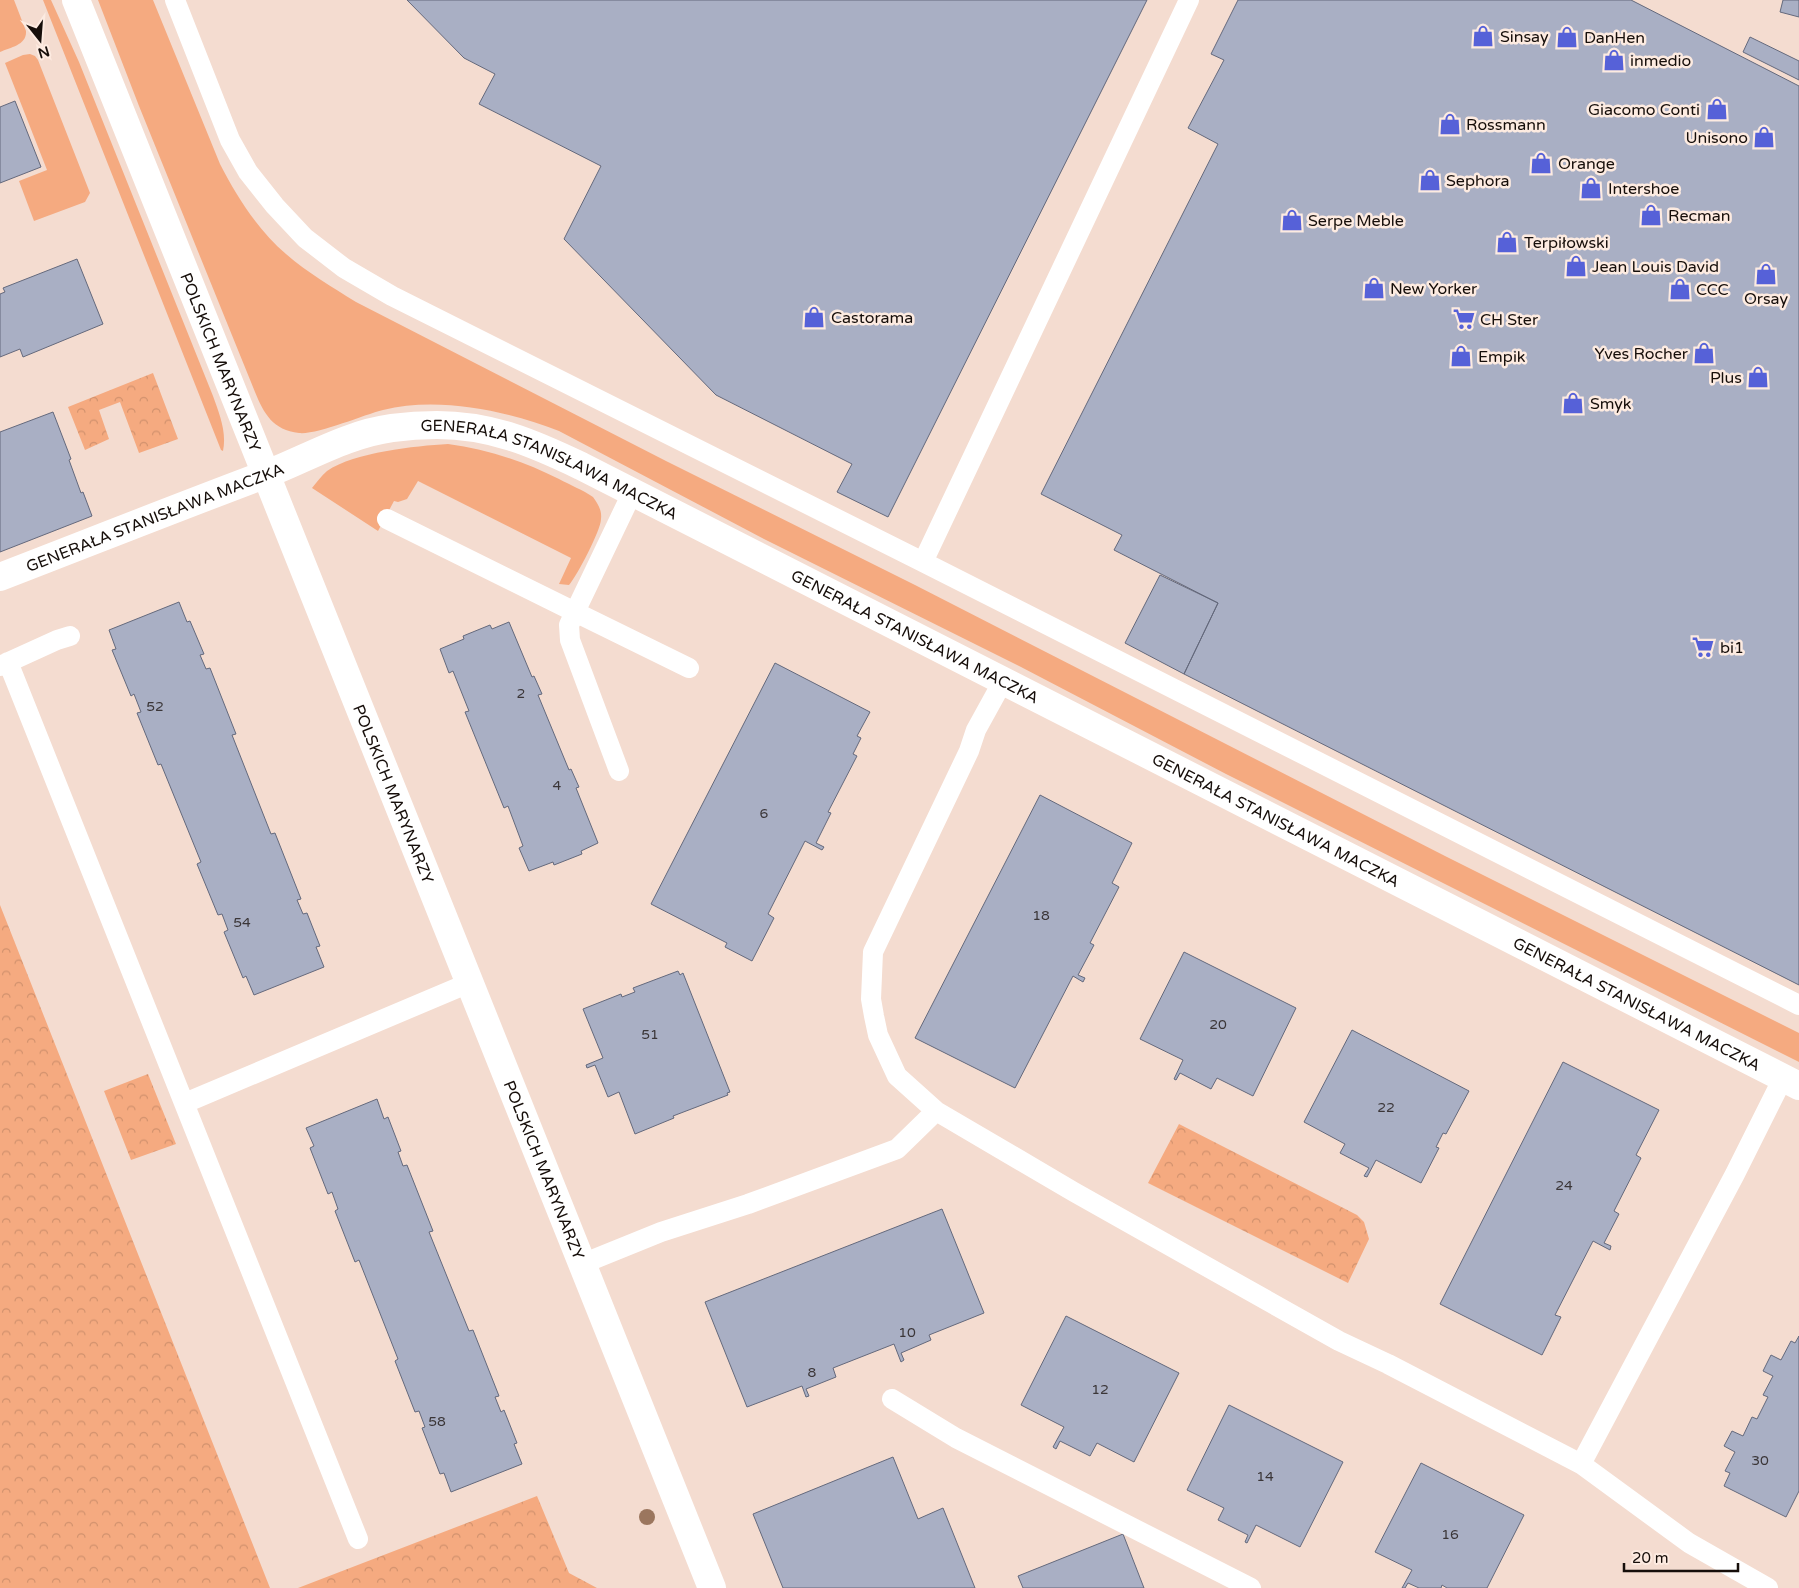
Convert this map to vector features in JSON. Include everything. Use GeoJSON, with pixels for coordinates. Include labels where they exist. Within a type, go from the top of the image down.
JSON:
{"type":"FeatureCollection","features":[{"type":"Feature","properties":{"kind":"street","name":"POLSKICH MARYNARZY"},"geometry":{"type":"LineString","coordinates":[[76,0],[712,1588]]}},
{"type":"Feature","properties":{"kind":"street","name":"GENERAŁA STANISŁAWA MACZKA"},"geometry":{"type":"LineString","coordinates":[[0,577],[369,433],[406,426],[456,426],[487,430],[521,439],[573,463],[1791,1082]]}},
{"type":"Feature","properties":{"kind":"lane"},"geometry":{"type":"LineString","coordinates":[[175,0],[230,140],[248,172],[275,206],[305,238],[344,268],[392,296],[924,562],[1799,1005]]}},
{"type":"Feature","properties":{"kind":"lane"},"geometry":{"type":"LineString","coordinates":[[924,562],[1189,0]]}},
{"type":"Feature","properties":{"kind":"lane"},"geometry":{"type":"LineString","coordinates":[[619,771],[570,640],[569,625],[632,493]]}},
{"type":"Feature","properties":{"kind":"lane"},"geometry":{"type":"LineString","coordinates":[[387,519],[689,668]]}},
{"type":"Feature","properties":{"kind":"lane"},"geometry":{"type":"LineString","coordinates":[[70,636],[56,640],[4,664],[185,1103],[358,1539]]}},
{"type":"Feature","properties":{"kind":"lane"},"geometry":{"type":"LineString","coordinates":[[1003,681],[976,730],[969,751],[872,952],[871,999],[878,1035],[897,1076],[936,1111],[1074,1192],[1339,1341],[1388,1364],[1581,1464],[1689,1543],[1768,1588]]}},
{"type":"Feature","properties":{"kind":"lane"},"geometry":{"type":"LineString","coordinates":[[185,1103],[469,983]]}},
{"type":"Feature","properties":{"kind":"lane"},"geometry":{"type":"LineString","coordinates":[[1581,1464],[1735,1174],[1791,1082]]}},
{"type":"Feature","properties":{"kind":"lane"},"geometry":{"type":"LineString","coordinates":[[582,1264],[661,1232],[748,1204],[897,1149],[936,1111]]}},
{"type":"Feature","properties":{"kind":"lane"},"geometry":{"type":"LineString","coordinates":[[892,1399],[956,1438],[1250,1588]]}},
{"type":"Feature","properties":{"kind":"green space"},"geometry":{"type":"Polygon","coordinates":[[[0,0],[14,0],[26,31],[26,36],[13,47],[0,52],[0,0]]]}},
{"type":"Feature","properties":{"kind":"green space"},"geometry":{"type":"Polygon","coordinates":[[[43,0],[51,0],[79,62],[213,396],[223,430],[223,451],[221,450],[43,0]]]}},
{"type":"Feature","properties":{"kind":"green space"},"geometry":{"type":"Polygon","coordinates":[[[98,0],[153,0],[220,164],[241,201],[257,224],[276,245],[320,280],[356,302],[666,461],[915,585],[1445,856],[1799,1033],[1799,1062],[1226,774],[1021,667],[766,540],[559,431],[517,417],[450,405],[405,406],[383,410],[307,433],[290,431],[276,425],[266,414],[255,392],[98,0]]]}},
{"type":"Feature","properties":{"kind":"green space"},"geometry":{"type":"Polygon","coordinates":[[[30,54],[38,60],[90,193],[85,202],[34,221],[19,181],[47,170],[5,63],[30,54]]]}},
{"type":"Feature","properties":{"kind":"green space"},"geometry":{"type":"Polygon","coordinates":[[[153,373],[178,439],[139,453],[120,402],[99,410],[109,439],[85,450],[68,407],[153,373]]]}},
{"type":"Feature","properties":{"kind":"green space"},"geometry":{"type":"Polygon","coordinates":[[[448,444],[477,449],[518,461],[593,497],[600,510],[600,525],[588,553],[569,585],[559,584],[571,558],[418,481],[407,499],[398,502],[394,501],[378,531],[312,488],[327,471],[353,459],[403,448],[448,444]]]}},
{"type":"Feature","properties":{"kind":"green space"},"geometry":{"type":"Polygon","coordinates":[[[0,905],[270,1588],[0,1588],[0,905]]]}},
{"type":"Feature","properties":{"kind":"green space"},"geometry":{"type":"Polygon","coordinates":[[[148,1074],[176,1144],[131,1160],[104,1091],[148,1074]]]}},
{"type":"Feature","properties":{"kind":"green space"},"geometry":{"type":"Polygon","coordinates":[[[1179,1124],[1357,1215],[1364,1222],[1369,1239],[1348,1283],[1148,1183],[1179,1124]]]}},
{"type":"Feature","properties":{"kind":"green space"},"geometry":{"type":"Polygon","coordinates":[[[537,1496],[569,1573],[597,1588],[298,1588],[537,1496]]]}},
{"type":"Feature","properties":{"kind":"building","name":"Castorama"},"geometry":{"type":"Polygon","coordinates":[[[407,0],[1147,0],[888,517],[837,492],[852,464],[716,395],[564,239],[601,166],[479,104],[495,74],[464,58],[407,0]]]}},
{"type":"Feature","properties":{"kind":"building","name":"CH Ster"},"geometry":{"type":"Polygon","coordinates":[[[1238,0],[1631,0],[1799,86],[1799,985],[1184,674],[1218,603],[1114,550],[1122,535],[1041,494],[1218,144],[1188,128],[1224,60],[1211,54],[1238,0]]]}},
{"type":"Feature","properties":{"kind":"building"},"geometry":{"type":"Polygon","coordinates":[[[1783,0],[1799,0],[1799,17],[1780,12],[1783,0]]]}},
{"type":"Feature","properties":{"kind":"building"},"geometry":{"type":"Polygon","coordinates":[[[1750,37],[1799,61],[1799,80],[1743,52],[1750,37]]]}},
{"type":"Feature","properties":{"kind":"building"},"geometry":{"type":"Polygon","coordinates":[[[15,101],[41,167],[0,183],[0,107],[15,101]]]}},
{"type":"Feature","properties":{"kind":"building"},"geometry":{"type":"Polygon","coordinates":[[[77,259],[103,324],[23,357],[20,349],[0,357],[0,294],[5,292],[3,288],[77,259]]]}},
{"type":"Feature","properties":{"kind":"building"},"geometry":{"type":"Polygon","coordinates":[[[53,412],[71,459],[69,460],[81,493],[83,492],[92,516],[0,552],[0,432],[53,412]]]}},
{"type":"Feature","properties":{"kind":"building"},"geometry":{"type":"Polygon","coordinates":[[[1160,575],[1218,603],[1184,674],[1125,643],[1160,575]]]}},
{"type":"Feature","properties":{"kind":"building"},"geometry":{"type":"Polygon","coordinates":[[[179,602],[187,622],[190,621],[204,654],[200,655],[206,669],[210,668],[236,734],[232,735],[271,834],[275,833],[301,899],[297,900],[303,914],[307,913],[320,946],[316,947],[324,967],[254,995],[246,976],[243,978],[224,932],[228,930],[222,914],[218,915],[197,864],[201,862],[161,764],[158,765],[137,713],[141,712],[134,694],[131,696],[112,650],[116,649],[109,630],[179,602]]]}},
{"type":"Feature","properties":{"kind":"building"},"geometry":{"type":"Polygon","coordinates":[[[509,622],[532,677],[534,676],[542,694],[538,695],[569,770],[571,769],[579,787],[576,788],[598,843],[581,851],[582,854],[554,865],[553,862],[529,871],[519,848],[523,846],[508,806],[504,808],[465,712],[469,711],[453,671],[449,673],[440,649],[464,639],[463,636],[490,625],[492,629],[509,622]]]}},
{"type":"Feature","properties":{"kind":"building"},"geometry":{"type":"Polygon","coordinates":[[[775,663],[870,712],[857,736],[861,738],[853,754],[857,756],[828,812],[831,813],[816,843],[824,847],[822,850],[805,841],[768,914],[774,918],[752,961],[725,947],[727,943],[651,904],[775,663]]]}},
{"type":"Feature","properties":{"kind":"building"},"geometry":{"type":"Polygon","coordinates":[[[1040,795],[1132,843],[1112,883],[1119,887],[1090,943],[1094,945],[1078,975],[1085,978],[1083,982],[1073,976],[1015,1088],[915,1038],[1040,795]]]}},
{"type":"Feature","properties":{"kind":"building"},"geometry":{"type":"Polygon","coordinates":[[[1184,952],[1296,1008],[1253,1096],[1217,1078],[1211,1089],[1180,1073],[1176,1080],[1174,1079],[1183,1060],[1140,1039],[1184,952]]]}},
{"type":"Feature","properties":{"kind":"building"},"geometry":{"type":"Polygon","coordinates":[[[678,971],[680,975],[683,973],[730,1092],[727,1093],[728,1095],[673,1116],[674,1118],[635,1134],[619,1092],[608,1097],[595,1065],[587,1068],[586,1065],[603,1058],[583,1009],[621,994],[622,997],[635,992],[633,988],[678,971]]]}},
{"type":"Feature","properties":{"kind":"building"},"geometry":{"type":"Polygon","coordinates":[[[1352,1030],[1469,1091],[1446,1134],[1443,1133],[1436,1147],[1439,1148],[1421,1183],[1376,1160],[1367,1177],[1364,1176],[1369,1168],[1340,1153],[1345,1144],[1304,1122],[1352,1030]]]}},
{"type":"Feature","properties":{"kind":"building"},"geometry":{"type":"Polygon","coordinates":[[[1563,1062],[1659,1110],[1636,1155],[1641,1158],[1614,1211],[1619,1214],[1604,1243],[1611,1246],[1610,1250],[1593,1241],[1555,1315],[1561,1317],[1542,1355],[1440,1304],[1563,1062]]]}},
{"type":"Feature","properties":{"kind":"building"},"geometry":{"type":"Polygon","coordinates":[[[377,1099],[384,1119],[388,1117],[401,1151],[398,1152],[403,1166],[407,1165],[433,1231],[429,1232],[469,1331],[473,1330],[499,1396],[495,1397],[501,1412],[504,1410],[517,1443],[514,1444],[522,1464],[451,1492],[444,1473],[440,1474],[422,1428],[425,1427],[419,1411],[415,1412],[395,1361],[398,1359],[359,1260],[355,1262],[335,1211],[338,1209],[332,1192],[328,1194],[310,1148],[314,1146],[306,1128],[377,1099]]]}},
{"type":"Feature","properties":{"kind":"building"},"geometry":{"type":"Polygon","coordinates":[[[942,1209],[984,1313],[929,1335],[931,1340],[901,1353],[904,1360],[901,1362],[894,1344],[833,1368],[836,1377],[806,1389],[809,1396],[806,1397],[802,1386],[747,1407],[705,1302],[942,1209]]]}},
{"type":"Feature","properties":{"kind":"building"},"geometry":{"type":"Polygon","coordinates":[[[1066,1316],[1179,1373],[1134,1462],[1097,1443],[1090,1456],[1060,1441],[1056,1449],[1053,1447],[1064,1427],[1021,1405],[1066,1316]]]}},
{"type":"Feature","properties":{"kind":"building"},"geometry":{"type":"Polygon","coordinates":[[[1799,1336],[1799,1491],[1786,1517],[1724,1486],[1730,1473],[1725,1471],[1735,1452],[1724,1446],[1732,1431],[1743,1436],[1752,1417],[1757,1419],[1768,1397],[1763,1395],[1773,1376],[1763,1371],[1771,1355],[1781,1360],[1791,1341],[1795,1343],[1799,1336]]]}},
{"type":"Feature","properties":{"kind":"building"},"geometry":{"type":"Polygon","coordinates":[[[1229,1405],[1343,1462],[1300,1547],[1256,1525],[1247,1543],[1245,1542],[1248,1535],[1218,1520],[1224,1508],[1187,1490],[1229,1405]]]}},
{"type":"Feature","properties":{"kind":"building"},"geometry":{"type":"Polygon","coordinates":[[[893,1457],[918,1519],[943,1508],[975,1588],[783,1588],[753,1514],[893,1457]]]}},
{"type":"Feature","properties":{"kind":"building"},"geometry":{"type":"Polygon","coordinates":[[[1421,1463],[1524,1515],[1487,1588],[1447,1588],[1442,1585],[1441,1588],[1419,1588],[1408,1583],[1405,1588],[1402,1588],[1412,1570],[1375,1552],[1421,1463]]]}},
{"type":"Feature","properties":{"kind":"building"},"geometry":{"type":"Polygon","coordinates":[[[1123,1534],[1144,1588],[1023,1588],[1018,1576],[1123,1534]]]}},
{"type":"Feature","properties":{"kind":"place","name":"Sinsay"},"geometry":{"type":"Point","coordinates":[1483,36]}},
{"type":"Feature","properties":{"kind":"place","name":"DanHen"},"geometry":{"type":"Point","coordinates":[1567,37]}},
{"type":"Feature","properties":{"kind":"place","name":"inmedio"},"geometry":{"type":"Point","coordinates":[1614,60]}},
{"type":"Feature","properties":{"kind":"place","name":"Giacomo Conti"},"geometry":{"type":"Point","coordinates":[1717,109]}},
{"type":"Feature","properties":{"kind":"place","name":"Rossmann"},"geometry":{"type":"Point","coordinates":[1450,124]}},
{"type":"Feature","properties":{"kind":"place","name":"Unisono"},"geometry":{"type":"Point","coordinates":[1764,137]}},
{"type":"Feature","properties":{"kind":"place","name":"Orange"},"geometry":{"type":"Point","coordinates":[1541,163]}},
{"type":"Feature","properties":{"kind":"place","name":"Sephora"},"geometry":{"type":"Point","coordinates":[1430,180]}},
{"type":"Feature","properties":{"kind":"place","name":"Intershoe"},"geometry":{"type":"Point","coordinates":[1591,188]}},
{"type":"Feature","properties":{"kind":"place","name":"Recman"},"geometry":{"type":"Point","coordinates":[1651,215]}},
{"type":"Feature","properties":{"kind":"place","name":"Serpe Meble"},"geometry":{"type":"Point","coordinates":[1292,220]}},
{"type":"Feature","properties":{"kind":"place","name":"Terpiłowski"},"geometry":{"type":"Point","coordinates":[1507,242]}},
{"type":"Feature","properties":{"kind":"place","name":"Jean Louis David"},"geometry":{"type":"Point","coordinates":[1576,266]}},
{"type":"Feature","properties":{"kind":"place","name":"Orsay"},"geometry":{"type":"Point","coordinates":[1766,274]}},
{"type":"Feature","properties":{"kind":"place","name":"New Yorker"},"geometry":{"type":"Point","coordinates":[1374,288]}},
{"type":"Feature","properties":{"kind":"place","name":"CCC"},"geometry":{"type":"Point","coordinates":[1680,289]}},
{"type":"Feature","properties":{"kind":"place","name":"Castorama"},"geometry":{"type":"Point","coordinates":[814,317]}},
{"type":"Feature","properties":{"kind":"place","name":"CH Ster"},"geometry":{"type":"Point","coordinates":[1464,319]}},
{"type":"Feature","properties":{"kind":"place","name":"Yves Rocher"},"geometry":{"type":"Point","coordinates":[1704,353]}},
{"type":"Feature","properties":{"kind":"place","name":"Empik"},"geometry":{"type":"Point","coordinates":[1461,356]}},
{"type":"Feature","properties":{"kind":"place","name":"Plus"},"geometry":{"type":"Point","coordinates":[1758,377]}},
{"type":"Feature","properties":{"kind":"place","name":"Smyk"},"geometry":{"type":"Point","coordinates":[1573,403]}},
{"type":"Feature","properties":{"kind":"place","name":"bi1"},"geometry":{"type":"Point","coordinates":[1703,647]}}]}
